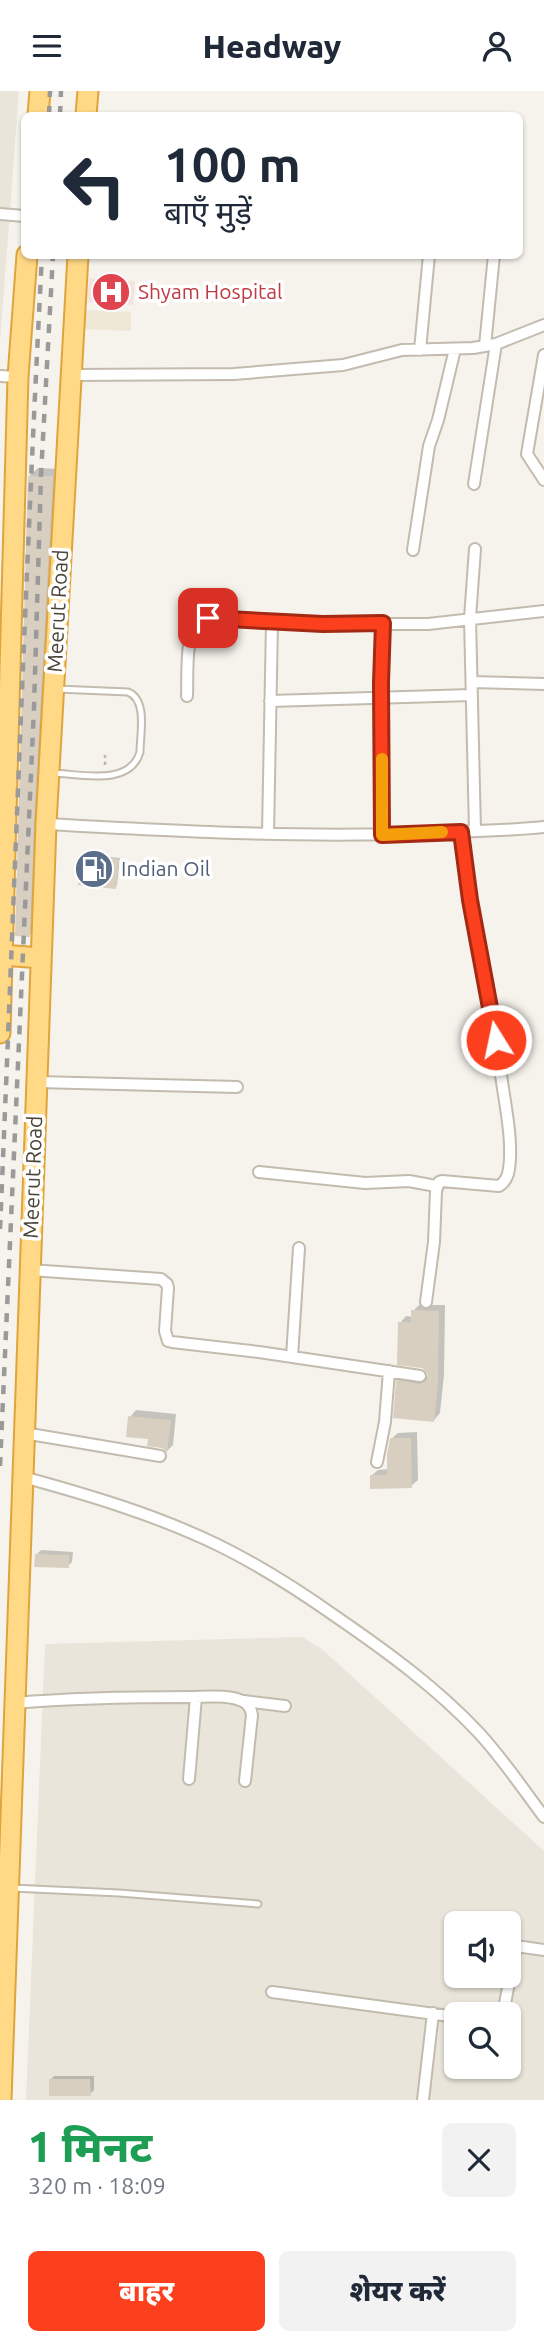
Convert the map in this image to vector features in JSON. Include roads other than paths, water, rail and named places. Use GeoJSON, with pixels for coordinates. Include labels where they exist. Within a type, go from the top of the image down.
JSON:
{"type":"FeatureCollection","features":[{"type":"Feature","properties":{"kind":"highway"},"geometry":{"type":"LineString","coordinates":[[38,112],[40,91]]}},
{"type":"Feature","properties":{"kind":"highway"},"geometry":{"type":"LineString","coordinates":[[86,112],[88,91]]}},
{"type":"Feature","properties":{"kind":"highway"},"geometry":{"type":"LineString","coordinates":[[0,1033],[4,704],[10,554],[9,377],[26,259]]}},
{"type":"Feature","properties":{"kind":"highway","name":"Meerut Road"},"geometry":{"type":"LineString","coordinates":[[1,2100],[46,824],[78,259]]}},
{"type":"Feature","properties":{"kind":"highway"},"geometry":{"type":"LineString","coordinates":[[2,955],[41,958]]}},
{"type":"Feature","properties":{"kind":"street"},"geometry":{"type":"LineString","coordinates":[[0,214],[21,216]]}},
{"type":"Feature","properties":{"kind":"street"},"geometry":{"type":"LineString","coordinates":[[420,350],[429,259]]}},
{"type":"Feature","properties":{"kind":"street"},"geometry":{"type":"LineString","coordinates":[[474,484],[490,345],[494,259]]}},
{"type":"Feature","properties":{"kind":"street"},"geometry":{"type":"LineString","coordinates":[[72,375],[234,375],[343,365],[402,350],[490,345],[544,325]]}},
{"type":"Feature","properties":{"kind":"street"},"geometry":{"type":"LineString","coordinates":[[413,550],[429,446],[455,349]]}},
{"type":"Feature","properties":{"kind":"street"},"geometry":{"type":"LineString","coordinates":[[544,355],[527,454],[544,480]]}},
{"type":"Feature","properties":{"kind":"street"},"geometry":{"type":"LineString","coordinates":[[475,549],[471,620],[475,831]]}},
{"type":"Feature","properties":{"kind":"street"},"geometry":{"type":"LineString","coordinates":[[187,696],[190,638],[196,622],[208,618],[323,624],[428,624],[544,611]]}},
{"type":"Feature","properties":{"kind":"street"},"geometry":{"type":"LineString","coordinates":[[268,834],[272,622]]}},
{"type":"Feature","properties":{"kind":"street"},"geometry":{"type":"LineString","coordinates":[[382,835],[383,623]]}},
{"type":"Feature","properties":{"kind":"street"},"geometry":{"type":"LineString","coordinates":[[472,682],[544,684]]}},
{"type":"Feature","properties":{"kind":"street"},"geometry":{"type":"LineString","coordinates":[[270,701],[471,695]]}},
{"type":"Feature","properties":{"kind":"street"},"geometry":{"type":"LineString","coordinates":[[46,824],[268,834],[382,835],[544,827]]}},
{"type":"Feature","properties":{"kind":"street"},"geometry":{"type":"LineString","coordinates":[[426,1302],[435,1242],[436,1186],[442,1181],[499,1186],[504,1183],[509,1171],[503,1086],[470,900],[461,832]]}},
{"type":"Feature","properties":{"kind":"street"},"geometry":{"type":"LineString","coordinates":[[37,1082],[237,1087]]}},
{"type":"Feature","properties":{"kind":"street"},"geometry":{"type":"LineString","coordinates":[[259,1172],[365,1183],[410,1181],[436,1186]]}},
{"type":"Feature","properties":{"kind":"street"},"geometry":{"type":"LineString","coordinates":[[292,1357],[299,1248]]}},
{"type":"Feature","properties":{"kind":"street"},"geometry":{"type":"LineString","coordinates":[[30,1270],[162,1279],[167,1284],[165,1331],[168,1341],[177,1344],[292,1357],[420,1376]]}},
{"type":"Feature","properties":{"kind":"street"},"geometry":{"type":"LineString","coordinates":[[377,1462],[385,1422],[389,1371]]}},
{"type":"Feature","properties":{"kind":"street"},"geometry":{"type":"LineString","coordinates":[[24,1433],[160,1456]]}},
{"type":"Feature","properties":{"kind":"street"},"geometry":{"type":"LineString","coordinates":[[23,1477],[121,1506],[179,1528],[245,1558],[309,1598],[403,1666],[458,1713],[494,1751],[544,1817]]}},
{"type":"Feature","properties":{"kind":"street"},"geometry":{"type":"LineString","coordinates":[[15,1703],[101,1698],[196,1697],[285,1706]]}},
{"type":"Feature","properties":{"kind":"street"},"geometry":{"type":"LineString","coordinates":[[190,1779],[196,1697]]}},
{"type":"Feature","properties":{"kind":"street"},"geometry":{"type":"LineString","coordinates":[[241,1700],[250,1708],[252,1715],[245,1781]]}},
{"type":"Feature","properties":{"kind":"street"},"geometry":{"type":"LineString","coordinates":[[521,1946],[544,1950]]}},
{"type":"Feature","properties":{"kind":"street"},"geometry":{"type":"LineString","coordinates":[[272,1992],[444,2015]]}},
{"type":"Feature","properties":{"kind":"street"},"geometry":{"type":"LineString","coordinates":[[423,2100],[433,2013]]}},
{"type":"Feature","properties":{"kind":"lane"},"geometry":{"type":"LineString","coordinates":[[49,772],[113,776],[131,767],[140,752],[140,706],[134,694],[54,688]]}},
{"type":"Feature","properties":{"kind":"lane"},"geometry":{"type":"LineString","coordinates":[[9,1888],[258,1904]]}},
{"type":"Feature","properties":{"kind":"railway"},"geometry":{"type":"LineString","coordinates":[[49,112],[50,91]]}},
{"type":"Feature","properties":{"kind":"railway"},"geometry":{"type":"LineString","coordinates":[[60,112],[61,91]]}},
{"type":"Feature","properties":{"kind":"railway"},"geometry":{"type":"LineString","coordinates":[[0,1229],[42,259]]}},
{"type":"Feature","properties":{"kind":"railway"},"geometry":{"type":"LineString","coordinates":[[0,1466],[34,707],[41,475],[53,259]]}},
{"type":"Feature","properties":{"kind":"place","name":"Shyam Hospital"},"geometry":{"type":"Point","coordinates":[111,292]}},
{"type":"Feature","properties":{"kind":"place","name":"Indian Oil"},"geometry":{"type":"Point","coordinates":[94,869]}}]}
